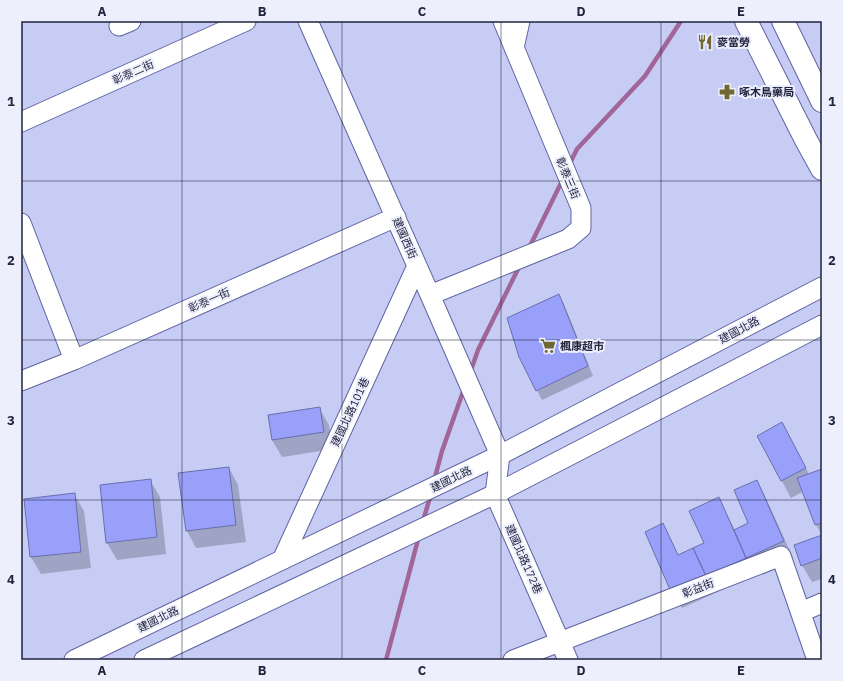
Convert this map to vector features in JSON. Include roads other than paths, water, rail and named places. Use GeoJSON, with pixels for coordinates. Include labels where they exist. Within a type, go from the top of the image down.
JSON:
{"type":"FeatureCollection","features":[{"type":"Feature","properties":{"kind":"main road"},"geometry":{"type":"LineString","coordinates":[[746,21],[822,169]]}},
{"type":"Feature","properties":{"kind":"main road"},"geometry":{"type":"LineString","coordinates":[[783,21],[822,101]]}},
{"type":"Feature","properties":{"kind":"street","name":"彰泰二街"},"geometry":{"type":"LineString","coordinates":[[21,122],[246,21]]}},
{"type":"Feature","properties":{"kind":"street","name":"建國西街"},"geometry":{"type":"LineString","coordinates":[[308,21],[418,266],[500,455]]}},
{"type":"Feature","properties":{"kind":"street","name":"彰泰三街"},"geometry":{"type":"LineString","coordinates":[[430,295],[568,239],[580,228],[581,208],[503,21]]}},
{"type":"Feature","properties":{"kind":"street"},"geometry":{"type":"LineString","coordinates":[[514,48],[520,21]]}},
{"type":"Feature","properties":{"kind":"street","name":"彰泰一街"},"geometry":{"type":"LineString","coordinates":[[21,381],[74,360],[396,217]]}},
{"type":"Feature","properties":{"kind":"street"},"geometry":{"type":"LineString","coordinates":[[21,223],[74,360]]}},
{"type":"Feature","properties":{"kind":"street","name":"建國北路101巷"},"geometry":{"type":"LineString","coordinates":[[283,558],[418,266]]}},
{"type":"Feature","properties":{"kind":"street","name":"建國北路"},"geometry":{"type":"LineString","coordinates":[[74,660],[283,558],[500,455],[822,287]]}},
{"type":"Feature","properties":{"kind":"street"},"geometry":{"type":"LineString","coordinates":[[144,660],[495,494],[822,325]]}},
{"type":"Feature","properties":{"kind":"street"},"geometry":{"type":"LineString","coordinates":[[495,494],[500,455]]}},
{"type":"Feature","properties":{"kind":"street","name":"建國北路172巷"},"geometry":{"type":"LineString","coordinates":[[495,494],[568,660]]}},
{"type":"Feature","properties":{"kind":"street","name":"彰益街"},"geometry":{"type":"LineString","coordinates":[[513,660],[781,556],[817,660]]}},
{"type":"Feature","properties":{"kind":"street"},"geometry":{"type":"LineString","coordinates":[[801,612],[822,603]]}},
{"type":"Feature","properties":{"kind":"waterway"},"geometry":{"type":"LineString","coordinates":[[569,165],[577,149],[645,76],[681,21]]}},
{"type":"Feature","properties":{"kind":"waterway"},"geometry":{"type":"LineString","coordinates":[[529,248],[563,179]]}},
{"type":"Feature","properties":{"kind":"waterway"},"geometry":{"type":"LineString","coordinates":[[470,373],[478,350],[520,265]]}},
{"type":"Feature","properties":{"kind":"waterway"},"geometry":{"type":"LineString","coordinates":[[434,481],[442,451],[464,389]]}},
{"type":"Feature","properties":{"kind":"waterway"},"geometry":{"type":"LineString","coordinates":[[423,521],[431,494]]}},
{"type":"Feature","properties":{"kind":"waterway"},"geometry":{"type":"LineString","coordinates":[[386,660],[419,536]]}},
{"type":"Feature","properties":{"kind":"place","name":"麥當勞"},"geometry":{"type":"Point","coordinates":[705,42]}},
{"type":"Feature","properties":{"kind":"place","name":"啄木鳥藥局"},"geometry":{"type":"Point","coordinates":[727,92]}},
{"type":"Feature","properties":{"kind":"place","name":"楓康超市"},"geometry":{"type":"Point","coordinates":[548,346]}}]}
